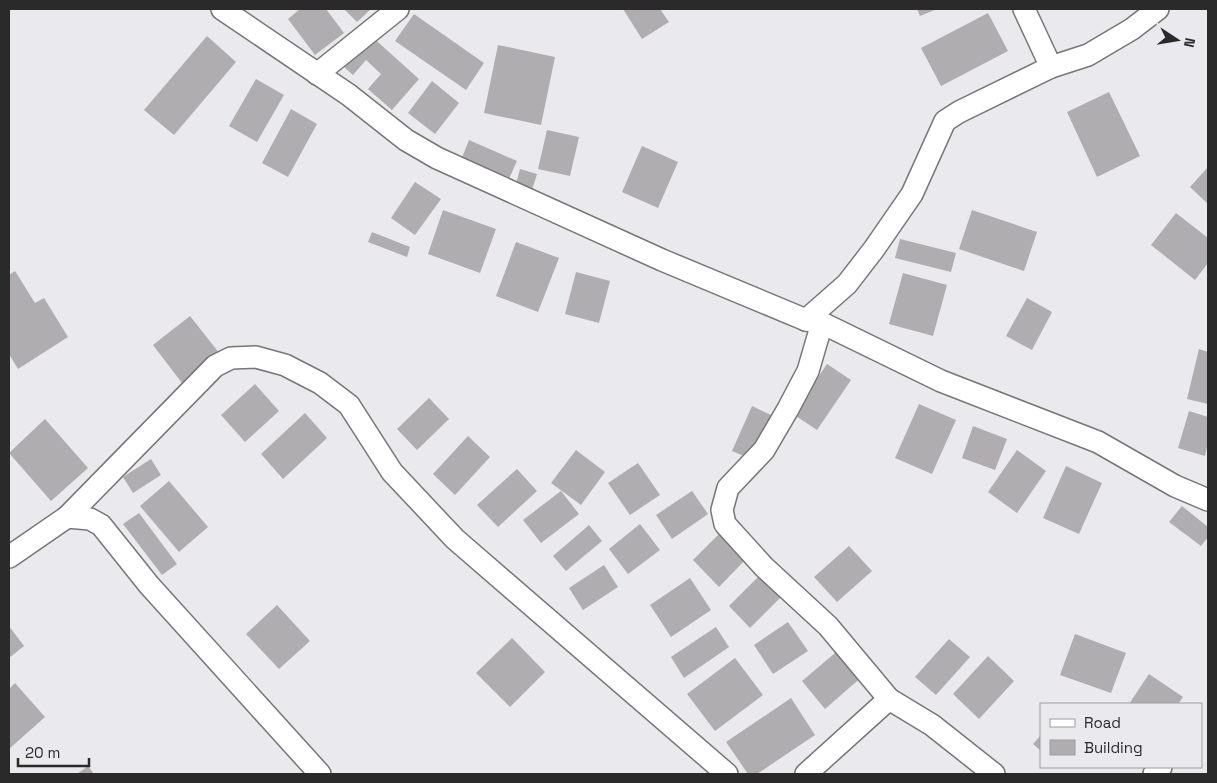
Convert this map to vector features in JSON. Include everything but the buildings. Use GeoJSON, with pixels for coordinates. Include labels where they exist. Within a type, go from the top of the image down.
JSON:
{"type":"FeatureCollection","features":[{"type":"Feature","properties":{"kind":"street"},"geometry":{"type":"LineString","coordinates":[[222,9],[317,74],[406,140],[437,158],[653,256],[814,321],[941,381],[1098,442],[1175,486],[1208,500]]}},
{"type":"Feature","properties":{"kind":"street"},"geometry":{"type":"LineString","coordinates":[[317,74],[398,9]]}},
{"type":"Feature","properties":{"kind":"street"},"geometry":{"type":"LineString","coordinates":[[1024,9],[1051,67]]}},
{"type":"Feature","properties":{"kind":"street"},"geometry":{"type":"LineString","coordinates":[[994,774],[932,725],[889,699],[828,626],[764,567],[725,524],[722,510],[728,488],[764,450],[808,371],[814,321],[847,284],[907,202],[923,174],[945,121],[959,112],[1051,67],[1088,56],[1132,29],[1158,9]]}},
{"type":"Feature","properties":{"kind":"street"},"geometry":{"type":"LineString","coordinates":[[9,557],[67,517],[215,366],[231,358],[256,357],[285,365],[320,384],[349,405],[392,472],[455,539],[727,774]]}},
{"type":"Feature","properties":{"kind":"street"},"geometry":{"type":"LineString","coordinates":[[67,517],[90,519],[101,525],[149,585],[320,774]]}},
{"type":"Feature","properties":{"kind":"street"},"geometry":{"type":"LineString","coordinates":[[806,774],[889,699]]}}]}
